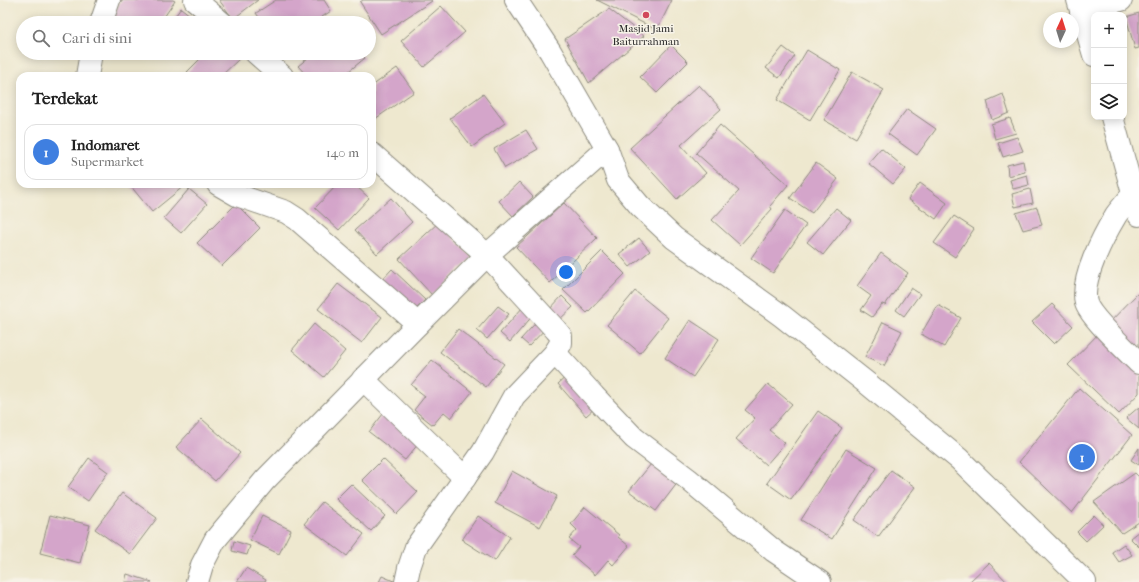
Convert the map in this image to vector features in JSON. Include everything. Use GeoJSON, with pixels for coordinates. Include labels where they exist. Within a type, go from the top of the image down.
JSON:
{"type":"FeatureCollection","features":[{"type":"Feature","properties":{"kind":"street"},"geometry":{"type":"LineString","coordinates":[[103,16],[109,0]]}},
{"type":"Feature","properties":{"kind":"street"},"geometry":{"type":"LineString","coordinates":[[195,0],[214,16]]}},
{"type":"Feature","properties":{"kind":"street"},"geometry":{"type":"LineString","coordinates":[[516,0],[550,51],[607,149],[618,180],[640,206],[674,238],[782,316],[868,384],[959,460],[1085,582]]}},
{"type":"Feature","properties":{"kind":"street"},"geometry":{"type":"LineString","coordinates":[[1092,48],[1080,5],[1121,0]]}},
{"type":"Feature","properties":{"kind":"street"},"geometry":{"type":"LineString","coordinates":[[88,72],[90,60]]}},
{"type":"Feature","properties":{"kind":"street"},"geometry":{"type":"LineString","coordinates":[[264,60],[277,72]]}},
{"type":"Feature","properties":{"kind":"street"},"geometry":{"type":"LineString","coordinates":[[1113,120],[1139,215]]}},
{"type":"Feature","properties":{"kind":"street"},"geometry":{"type":"LineString","coordinates":[[197,582],[202,565],[215,540],[265,480],[487,255],[607,149]]}},
{"type":"Feature","properties":{"kind":"street"},"geometry":{"type":"LineString","coordinates":[[376,158],[487,255],[561,336],[561,344],[555,353],[514,396],[483,452],[416,547],[406,582]]}},
{"type":"Feature","properties":{"kind":"street"},"geometry":{"type":"LineString","coordinates":[[225,188],[236,195],[286,212],[297,219],[418,324]]}},
{"type":"Feature","properties":{"kind":"street"},"geometry":{"type":"LineString","coordinates":[[1133,194],[1117,214],[1098,250],[1086,284],[1086,303],[1092,314],[1139,363]]}},
{"type":"Feature","properties":{"kind":"street"},"geometry":{"type":"LineString","coordinates":[[555,353],[634,438],[688,479],[774,551],[820,582]]}},
{"type":"Feature","properties":{"kind":"street"},"geometry":{"type":"LineString","coordinates":[[363,379],[465,478]]}},
{"type":"Feature","properties":{"kind":"building"},"geometry":{"type":"Polygon","coordinates":[[[122,0],[175,1],[165,16],[111,16],[122,0]]]}},
{"type":"Feature","properties":{"kind":"building"},"geometry":{"type":"Polygon","coordinates":[[[219,0],[258,0],[237,16],[231,16],[219,0]]]}},
{"type":"Feature","properties":{"kind":"building"},"geometry":{"type":"Polygon","coordinates":[[[276,0],[324,0],[331,11],[324,16],[258,16],[256,13],[276,0]]]}},
{"type":"Feature","properties":{"kind":"building"},"geometry":{"type":"Polygon","coordinates":[[[363,0],[432,1],[381,34],[376,26],[376,16],[369,16],[360,2],[363,0]]]}},
{"type":"Feature","properties":{"kind":"building","name":"Masjid Jami Baiturrahman"},"geometry":{"type":"Polygon","coordinates":[[[597,0],[672,0],[657,30],[597,0]]]}},
{"type":"Feature","properties":{"kind":"building"},"geometry":{"type":"Polygon","coordinates":[[[441,6],[465,32],[424,67],[401,41],[441,6]]]}},
{"type":"Feature","properties":{"kind":"building"},"geometry":{"type":"Polygon","coordinates":[[[181,8],[191,16],[175,16],[181,8]]]}},
{"type":"Feature","properties":{"kind":"building"},"geometry":{"type":"Polygon","coordinates":[[[609,9],[644,36],[589,83],[565,39],[609,9]]]}},
{"type":"Feature","properties":{"kind":"building"},"geometry":{"type":"Polygon","coordinates":[[[1139,13],[1139,48],[1135,49],[1127,17],[1139,13]]]}},
{"type":"Feature","properties":{"kind":"building"},"geometry":{"type":"Polygon","coordinates":[[[671,45],[688,62],[657,93],[640,77],[671,45]]]}},
{"type":"Feature","properties":{"kind":"building"},"geometry":{"type":"Polygon","coordinates":[[[783,47],[795,56],[779,78],[766,68],[783,47]]]}},
{"type":"Feature","properties":{"kind":"building"},"geometry":{"type":"Polygon","coordinates":[[[807,50],[840,70],[810,120],[777,100],[807,50]]]}},
{"type":"Feature","properties":{"kind":"building"},"geometry":{"type":"Polygon","coordinates":[[[199,60],[238,60],[225,72],[187,72],[199,60]]]}},
{"type":"Feature","properties":{"kind":"building"},"geometry":{"type":"Polygon","coordinates":[[[305,60],[363,60],[348,72],[303,72],[298,66],[305,60]]]}},
{"type":"Feature","properties":{"kind":"building"},"geometry":{"type":"Polygon","coordinates":[[[397,68],[414,92],[376,118],[376,83],[397,68]]]}},
{"type":"Feature","properties":{"kind":"building"},"geometry":{"type":"Polygon","coordinates":[[[852,72],[884,90],[856,138],[824,120],[852,72]]]}},
{"type":"Feature","properties":{"kind":"building"},"geometry":{"type":"Polygon","coordinates":[[[699,85],[721,109],[681,145],[706,173],[677,199],[630,148],[699,85]]]}},
{"type":"Feature","properties":{"kind":"building"},"geometry":{"type":"Polygon","coordinates":[[[483,94],[505,123],[472,147],[450,118],[483,94]]]}},
{"type":"Feature","properties":{"kind":"building"},"geometry":{"type":"Polygon","coordinates":[[[1003,94],[1009,113],[992,120],[987,101],[1003,94]]]}},
{"type":"Feature","properties":{"kind":"building"},"geometry":{"type":"Polygon","coordinates":[[[907,109],[936,129],[917,155],[888,134],[907,109]]]}},
{"type":"Feature","properties":{"kind":"building"},"geometry":{"type":"Polygon","coordinates":[[[1010,118],[1016,133],[995,139],[991,124],[1010,118]]]}},
{"type":"Feature","properties":{"kind":"building"},"geometry":{"type":"Polygon","coordinates":[[[720,125],[788,185],[770,206],[772,209],[740,245],[712,220],[739,191],[696,153],[720,125]]]}},
{"type":"Feature","properties":{"kind":"building"},"geometry":{"type":"Polygon","coordinates":[[[526,130],[538,149],[505,168],[494,149],[526,130]]]}},
{"type":"Feature","properties":{"kind":"building"},"geometry":{"type":"Polygon","coordinates":[[[1017,137],[1023,151],[1003,157],[998,143],[1017,137]]]}},
{"type":"Feature","properties":{"kind":"building"},"geometry":{"type":"Polygon","coordinates":[[[881,148],[906,169],[893,184],[868,163],[881,148]]]}},
{"type":"Feature","properties":{"kind":"building"},"geometry":{"type":"Polygon","coordinates":[[[1023,161],[1025,172],[1008,176],[1007,165],[1023,161]]]}},
{"type":"Feature","properties":{"kind":"building"},"geometry":{"type":"Polygon","coordinates":[[[816,163],[838,179],[812,213],[790,198],[816,163]]]}},
{"type":"Feature","properties":{"kind":"building"},"geometry":{"type":"Polygon","coordinates":[[[1027,175],[1029,185],[1013,189],[1010,180],[1027,175]]]}},
{"type":"Feature","properties":{"kind":"building"},"geometry":{"type":"Polygon","coordinates":[[[519,182],[533,197],[513,216],[499,201],[519,182]]]}},
{"type":"Feature","properties":{"kind":"building"},"geometry":{"type":"Polygon","coordinates":[[[920,183],[947,203],[936,219],[908,199],[920,183]]]}},
{"type":"Feature","properties":{"kind":"building"},"geometry":{"type":"Polygon","coordinates":[[[132,188],[182,188],[152,212],[132,188]]]}},
{"type":"Feature","properties":{"kind":"building"},"geometry":{"type":"Polygon","coordinates":[[[334,188],[358,188],[369,198],[339,230],[315,208],[334,188]]]}},
{"type":"Feature","properties":{"kind":"building"},"geometry":{"type":"Polygon","coordinates":[[[189,189],[207,204],[181,233],[164,218],[189,189]]]}},
{"type":"Feature","properties":{"kind":"building"},"geometry":{"type":"Polygon","coordinates":[[[1030,189],[1033,203],[1015,207],[1012,194],[1030,189]]]}},
{"type":"Feature","properties":{"kind":"building"},"geometry":{"type":"Polygon","coordinates":[[[391,198],[412,222],[377,254],[355,230],[391,198]]]}},
{"type":"Feature","properties":{"kind":"building"},"geometry":{"type":"Polygon","coordinates":[[[564,203],[597,238],[550,283],[516,247],[564,203]]]}},
{"type":"Feature","properties":{"kind":"building"},"geometry":{"type":"Polygon","coordinates":[[[236,204],[260,228],[222,266],[197,243],[236,204]]]}},
{"type":"Feature","properties":{"kind":"building"},"geometry":{"type":"Polygon","coordinates":[[[1037,207],[1042,225],[1023,230],[1016,213],[1037,207]]]}},
{"type":"Feature","properties":{"kind":"building"},"geometry":{"type":"Polygon","coordinates":[[[836,208],[851,220],[823,255],[807,242],[836,208]]]}},
{"type":"Feature","properties":{"kind":"building"},"geometry":{"type":"Polygon","coordinates":[[[785,210],[806,225],[773,273],[751,258],[785,210]]]}},
{"type":"Feature","properties":{"kind":"building"},"geometry":{"type":"Polygon","coordinates":[[[954,216],[974,229],[955,257],[934,243],[954,216]]]}},
{"type":"Feature","properties":{"kind":"building"},"geometry":{"type":"Polygon","coordinates":[[[439,222],[472,258],[432,295],[399,259],[439,222]]]}},
{"type":"Feature","properties":{"kind":"building"},"geometry":{"type":"Polygon","coordinates":[[[639,238],[650,251],[630,267],[619,254],[639,238]]]}},
{"type":"Feature","properties":{"kind":"building"},"geometry":{"type":"Polygon","coordinates":[[[602,251],[625,274],[587,313],[563,290],[602,251]]]}},
{"type":"Feature","properties":{"kind":"building"},"geometry":{"type":"Polygon","coordinates":[[[881,253],[908,273],[885,305],[882,304],[872,317],[861,310],[871,296],[857,286],[881,253]]]}},
{"type":"Feature","properties":{"kind":"building"},"geometry":{"type":"Polygon","coordinates":[[[392,269],[425,300],[411,314],[379,283],[392,269]]]}},
{"type":"Feature","properties":{"kind":"building"},"geometry":{"type":"Polygon","coordinates":[[[338,284],[382,317],[362,343],[318,309],[338,284]]]}},
{"type":"Feature","properties":{"kind":"building"},"geometry":{"type":"Polygon","coordinates":[[[911,288],[920,294],[904,316],[896,310],[911,288]]]}},
{"type":"Feature","properties":{"kind":"building"},"geometry":{"type":"Polygon","coordinates":[[[635,291],[668,318],[640,353],[607,325],[635,291]]]}},
{"type":"Feature","properties":{"kind":"building"},"geometry":{"type":"Polygon","coordinates":[[[1139,292],[1139,393],[1119,414],[1068,365],[1139,292]]]}},
{"type":"Feature","properties":{"kind":"building"},"geometry":{"type":"Polygon","coordinates":[[[562,296],[573,307],[559,320],[549,310],[562,296]]]}},
{"type":"Feature","properties":{"kind":"building"},"geometry":{"type":"Polygon","coordinates":[[[531,298],[541,306],[510,342],[500,333],[531,298]]]}},
{"type":"Feature","properties":{"kind":"building"},"geometry":{"type":"Polygon","coordinates":[[[1052,304],[1073,326],[1054,344],[1032,322],[1052,304]]]}},
{"type":"Feature","properties":{"kind":"building"},"geometry":{"type":"Polygon","coordinates":[[[938,305],[961,318],[944,347],[921,334],[938,305]]]}},
{"type":"Feature","properties":{"kind":"building"},"geometry":{"type":"Polygon","coordinates":[[[498,306],[509,314],[487,339],[477,330],[498,306]]]}},
{"type":"Feature","properties":{"kind":"building"},"geometry":{"type":"Polygon","coordinates":[[[541,317],[549,325],[529,346],[521,339],[541,317]]]}},
{"type":"Feature","properties":{"kind":"building"},"geometry":{"type":"Polygon","coordinates":[[[690,320],[719,339],[693,377],[665,358],[690,320]]]}},
{"type":"Feature","properties":{"kind":"building"},"geometry":{"type":"Polygon","coordinates":[[[883,322],[902,331],[884,366],[865,357],[883,322]]]}},
{"type":"Feature","properties":{"kind":"building"},"geometry":{"type":"Polygon","coordinates":[[[314,324],[345,351],[324,377],[292,350],[314,324]]]}},
{"type":"Feature","properties":{"kind":"building"},"geometry":{"type":"Polygon","coordinates":[[[458,329],[504,364],[486,387],[440,352],[458,329]]]}},
{"type":"Feature","properties":{"kind":"building"},"geometry":{"type":"Polygon","coordinates":[[[432,360],[472,392],[451,418],[444,412],[433,425],[414,410],[425,396],[411,385],[432,360]]]}},
{"type":"Feature","properties":{"kind":"building"},"geometry":{"type":"Polygon","coordinates":[[[579,365],[607,397],[586,416],[558,384],[579,365]]]}},
{"type":"Feature","properties":{"kind":"building"},"geometry":{"type":"Polygon","coordinates":[[[768,384],[792,404],[769,430],[785,443],[766,465],[736,439],[755,418],[745,410],[768,384]]]}},
{"type":"Feature","properties":{"kind":"building"},"geometry":{"type":"Polygon","coordinates":[[[1079,388],[1132,435],[1072,513],[1019,462],[1079,388]]]}},
{"type":"Feature","properties":{"kind":"building"},"geometry":{"type":"Polygon","coordinates":[[[1139,407],[1139,429],[1126,418],[1139,407]]]}},
{"type":"Feature","properties":{"kind":"building"},"geometry":{"type":"Polygon","coordinates":[[[387,409],[424,437],[405,460],[369,432],[387,409]]]}},
{"type":"Feature","properties":{"kind":"building"},"geometry":{"type":"Polygon","coordinates":[[[818,411],[842,428],[791,500],[767,483],[818,411]]]}},
{"type":"Feature","properties":{"kind":"building"},"geometry":{"type":"Polygon","coordinates":[[[202,419],[240,453],[215,481],[176,447],[202,419]]]}},
{"type":"Feature","properties":{"kind":"building"},"geometry":{"type":"Polygon","coordinates":[[[1139,448],[1139,465],[1131,460],[1139,448]]]}},
{"type":"Feature","properties":{"kind":"building"},"geometry":{"type":"Polygon","coordinates":[[[846,449],[877,468],[832,539],[801,520],[846,449]]]}},
{"type":"Feature","properties":{"kind":"building"},"geometry":{"type":"Polygon","coordinates":[[[660,453],[685,473],[656,511],[629,491],[660,453]]]}},
{"type":"Feature","properties":{"kind":"building"},"geometry":{"type":"Polygon","coordinates":[[[89,458],[108,472],[88,501],[68,487],[89,458]]]}},
{"type":"Feature","properties":{"kind":"building"},"geometry":{"type":"Polygon","coordinates":[[[383,459],[418,492],[397,514],[362,480],[383,459]]]}},
{"type":"Feature","properties":{"kind":"building"},"geometry":{"type":"Polygon","coordinates":[[[891,470],[915,487],[878,537],[854,520],[891,470]]]}},
{"type":"Feature","properties":{"kind":"building"},"geometry":{"type":"Polygon","coordinates":[[[512,471],[557,496],[540,527],[495,503],[512,471]]]}},
{"type":"Feature","properties":{"kind":"building"},"geometry":{"type":"Polygon","coordinates":[[[1135,473],[1139,477],[1139,522],[1122,533],[1094,502],[1135,473]]]}},
{"type":"Feature","properties":{"kind":"building"},"geometry":{"type":"Polygon","coordinates":[[[351,484],[385,516],[371,531],[336,499],[351,484]]]}},
{"type":"Feature","properties":{"kind":"building"},"geometry":{"type":"Polygon","coordinates":[[[122,493],[157,518],[130,554],[95,529],[122,493]]]}},
{"type":"Feature","properties":{"kind":"building"},"geometry":{"type":"Polygon","coordinates":[[[322,502],[364,534],[347,556],[304,524],[322,502]]]}},
{"type":"Feature","properties":{"kind":"building"},"geometry":{"type":"Polygon","coordinates":[[[585,507],[619,535],[618,537],[629,546],[613,565],[608,560],[595,575],[572,555],[579,547],[569,539],[577,530],[571,524],[585,507]]]}},
{"type":"Feature","properties":{"kind":"building"},"geometry":{"type":"Polygon","coordinates":[[[50,515],[90,525],[80,563],[40,553],[50,515]]]}},
{"type":"Feature","properties":{"kind":"building"},"geometry":{"type":"Polygon","coordinates":[[[1094,515],[1103,525],[1086,541],[1077,532],[1094,515]]]}},
{"type":"Feature","properties":{"kind":"building"},"geometry":{"type":"Polygon","coordinates":[[[262,516],[291,530],[279,554],[250,540],[262,516]]]}},
{"type":"Feature","properties":{"kind":"building"},"geometry":{"type":"Polygon","coordinates":[[[478,516],[510,537],[495,561],[462,540],[478,516]]]}},
{"type":"Feature","properties":{"kind":"building"},"geometry":{"type":"Polygon","coordinates":[[[1139,531],[1139,547],[1130,538],[1139,531]]]}},
{"type":"Feature","properties":{"kind":"building"},"geometry":{"type":"Polygon","coordinates":[[[234,541],[250,546],[247,555],[232,551],[234,541]]]}},
{"type":"Feature","properties":{"kind":"building"},"geometry":{"type":"Polygon","coordinates":[[[1124,544],[1132,555],[1119,562],[1112,552],[1124,544]]]}},
{"type":"Feature","properties":{"kind":"building"},"geometry":{"type":"Polygon","coordinates":[[[989,563],[1007,582],[969,582],[989,563]]]}},
{"type":"Feature","properties":{"kind":"building"},"geometry":{"type":"Polygon","coordinates":[[[246,568],[266,580],[265,582],[237,582],[246,568]]]}},
{"type":"Feature","properties":{"kind":"building"},"geometry":{"type":"Polygon","coordinates":[[[127,574],[152,582],[125,582],[127,574]]]}},
{"type":"Feature","properties":{"kind":"building"},"geometry":{"type":"Polygon","coordinates":[[[382,576],[396,582],[379,582],[382,576]]]}},
{"type":"Feature","properties":{"kind":"place","name":"Masjid Jami Baiturrahman"},"geometry":{"type":"Point","coordinates":[646,15]}},
{"type":"Feature","properties":{"kind":"place","name":"Indomaret"},"geometry":{"type":"Point","coordinates":[1082,457]}}]}
